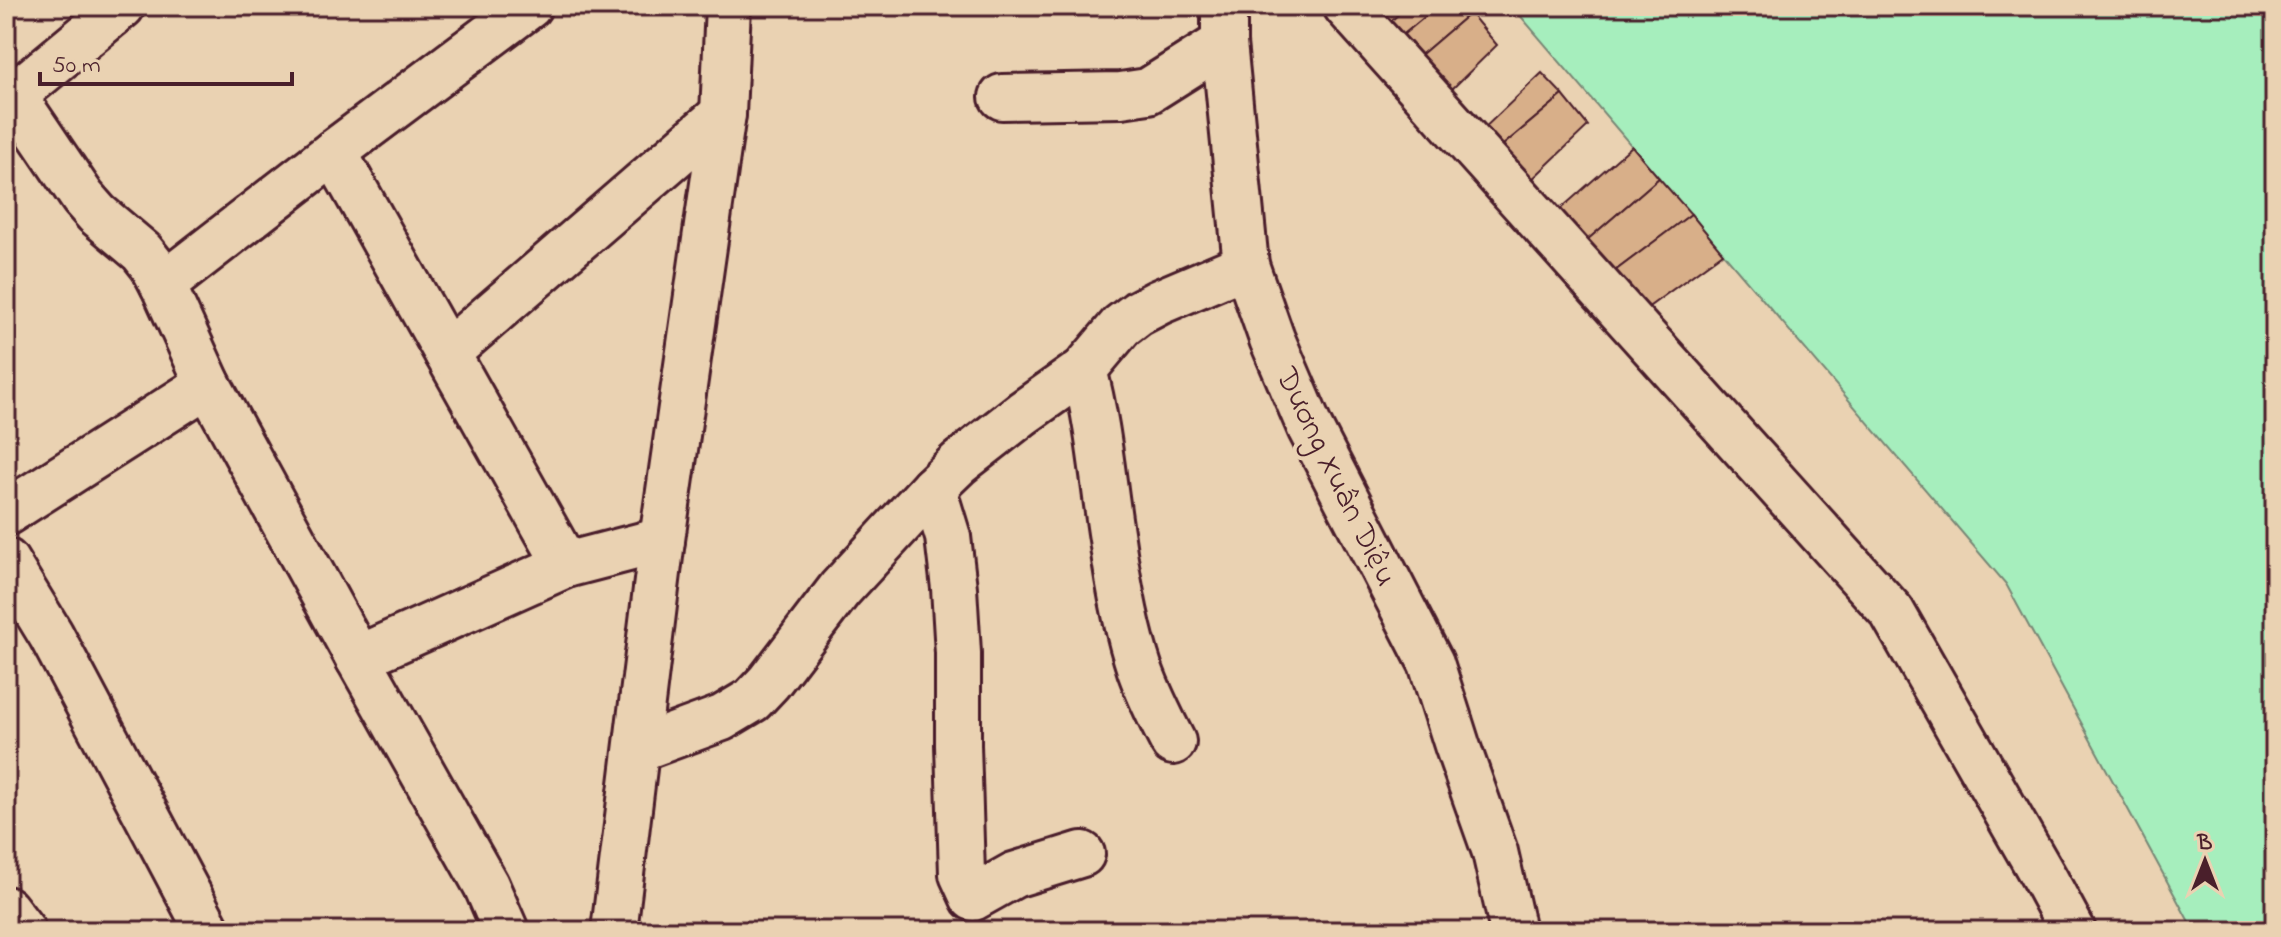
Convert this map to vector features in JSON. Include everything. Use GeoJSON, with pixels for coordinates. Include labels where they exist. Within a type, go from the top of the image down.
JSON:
{"type":"FeatureCollection","features":[{"type":"Feature","properties":{"kind":"street"},"geometry":{"type":"LineString","coordinates":[[122,6],[10,99],[83,198],[142,252],[163,285],[208,384],[486,885],[506,931]]}},
{"type":"Feature","properties":{"kind":"street"},"geometry":{"type":"LineString","coordinates":[[163,285],[529,6]]}},
{"type":"Feature","properties":{"kind":"street"},"geometry":{"type":"LineString","coordinates":[[614,931],[662,540],[723,114],[728,6]]}},
{"type":"Feature","properties":{"kind":"street"},"geometry":{"type":"LineString","coordinates":[[1346,6],[1892,612],[2073,931]]}},
{"type":"Feature","properties":{"kind":"street"},"geometry":{"type":"LineString","coordinates":[[1002,97],[1121,95],[1148,91],[1224,24]]}},
{"type":"Feature","properties":{"kind":"street","name":"Dương Xuân Diệu"},"geometry":{"type":"LineString","coordinates":[[1224,24],[1246,265],[1272,339],[1310,428],[1431,663],[1495,852],[1513,931]]}},
{"type":"Feature","properties":{"kind":"street"},"geometry":{"type":"LineString","coordinates":[[447,353],[723,114]]}},
{"type":"Feature","properties":{"kind":"street"},"geometry":{"type":"LineString","coordinates":[[334,152],[566,565]]}},
{"type":"Feature","properties":{"kind":"street"},"geometry":{"type":"LineString","coordinates":[[638,749],[722,718],[752,700],[840,589],[933,488],[990,437],[1084,370],[1121,326],[1138,313],[1246,265]]}},
{"type":"Feature","properties":{"kind":"street"},"geometry":{"type":"LineString","coordinates":[[1084,370],[1091,395],[1112,543],[1127,618],[1139,668],[1173,742]]}},
{"type":"Feature","properties":{"kind":"street"},"geometry":{"type":"LineString","coordinates":[[6,513],[208,384]]}},
{"type":"Feature","properties":{"kind":"street"},"geometry":{"type":"LineString","coordinates":[[933,488],[948,537],[955,601],[962,874],[973,898],[1014,875],[1082,854]]}},
{"type":"Feature","properties":{"kind":"street"},"geometry":{"type":"LineString","coordinates":[[358,658],[566,565],[662,540]]}},
{"type":"Feature","properties":{"kind":"street"},"geometry":{"type":"LineString","coordinates":[[6,561],[51,635],[208,931]]}},
{"type":"Feature","properties":{"kind":"street"},"geometry":{"type":"LineString","coordinates":[[6,909],[23,931]]}},
{"type":"Feature","properties":{"kind":"green space"},"geometry":{"type":"Polygon","coordinates":[[[1512,6],[2275,6],[2275,931],[2194,931],[2006,584],[1512,6]]]}},
{"type":"Feature","properties":{"kind":"building"},"geometry":{"type":"Polygon","coordinates":[[[1367,6],[1407,6],[1386,26],[1367,6]]]}},
{"type":"Feature","properties":{"kind":"building"},"geometry":{"type":"Polygon","coordinates":[[[1407,6],[1438,6],[1398,39],[1386,26],[1407,6]]]}},
{"type":"Feature","properties":{"kind":"building"},"geometry":{"type":"Polygon","coordinates":[[[1438,6],[1467,6],[1470,13],[1415,60],[1398,39],[1438,6]]]}},
{"type":"Feature","properties":{"kind":"building"},"geometry":{"type":"Polygon","coordinates":[[[1470,13],[1497,45],[1447,94],[1415,60],[1470,13]]]}},
{"type":"Feature","properties":{"kind":"building"},"geometry":{"type":"Polygon","coordinates":[[[1542,73],[1563,95],[1496,151],[1479,133],[1542,73]]]}},
{"type":"Feature","properties":{"kind":"building"},"geometry":{"type":"Polygon","coordinates":[[[1563,95],[1588,126],[1526,185],[1496,151],[1563,95]]]}},
{"type":"Feature","properties":{"kind":"building"},"geometry":{"type":"Polygon","coordinates":[[[1632,146],[1659,178],[1586,241],[1557,212],[1632,146]]]}},
{"type":"Feature","properties":{"kind":"building"},"geometry":{"type":"Polygon","coordinates":[[[1659,178],[1691,214],[1615,271],[1586,241],[1659,178]]]}},
{"type":"Feature","properties":{"kind":"building"},"geometry":{"type":"Polygon","coordinates":[[[1691,214],[1723,253],[1643,311],[1615,271],[1691,214]]]}}]}
